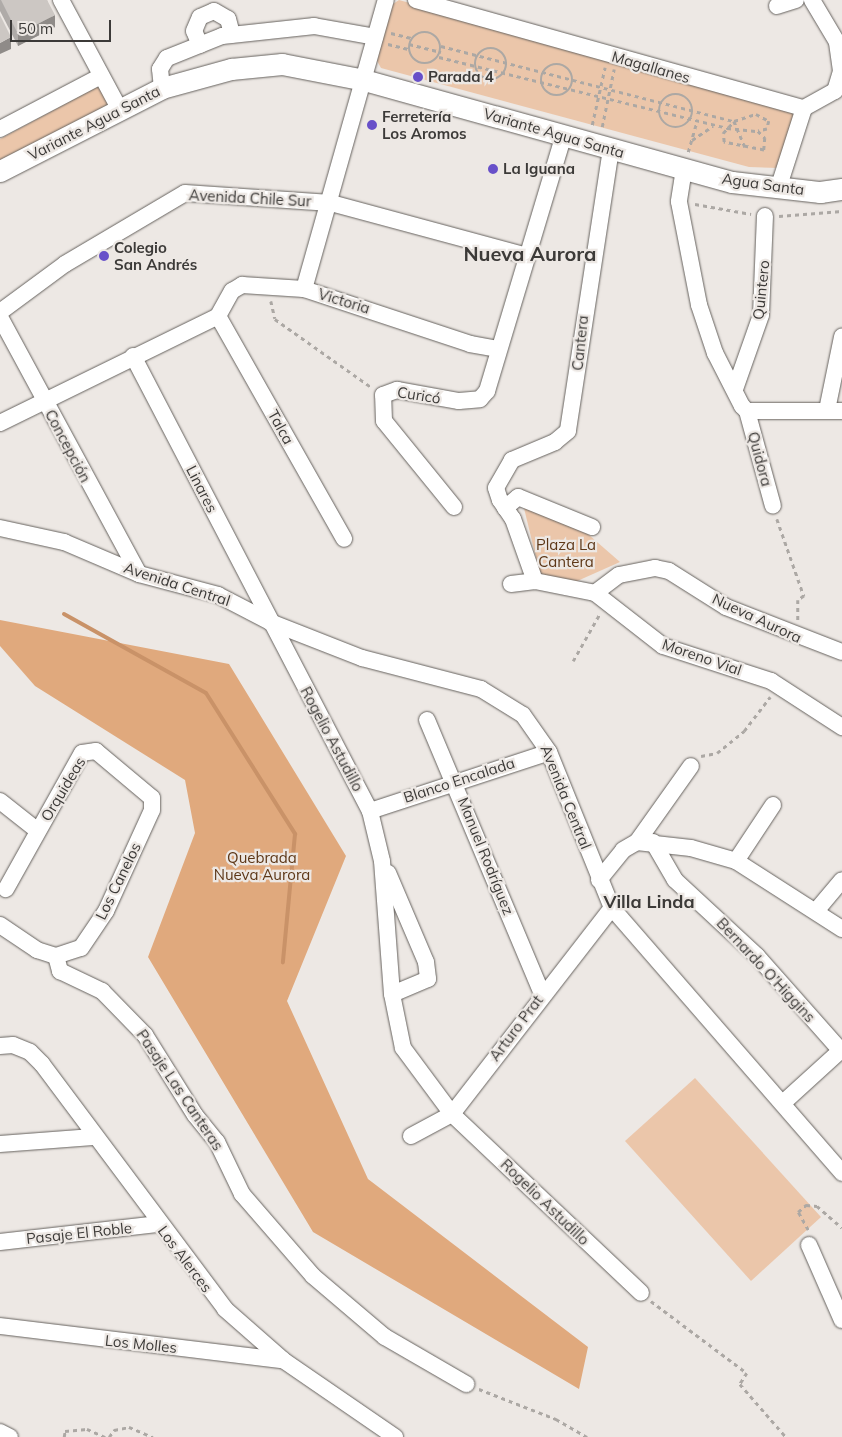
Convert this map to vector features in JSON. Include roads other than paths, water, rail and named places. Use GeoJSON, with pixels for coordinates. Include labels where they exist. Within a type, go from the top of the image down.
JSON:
{"type":"FeatureCollection","features":[{"type":"Feature","properties":{"kind":"main road","name":"Variante Agua Santa"},"geometry":{"type":"LineString","coordinates":[[0,170],[119,108],[162,88],[262,64],[364,80],[611,149],[686,160]]}},
{"type":"Feature","properties":{"kind":"main road","name":"Agua Santa"},"geometry":{"type":"LineString","coordinates":[[686,160],[778,189],[842,189]]}},
{"type":"Feature","properties":{"kind":"street"},"geometry":{"type":"LineString","coordinates":[[61,0],[119,108]]}},
{"type":"Feature","properties":{"kind":"street"},"geometry":{"type":"LineString","coordinates":[[304,289],[331,203],[386,0]]}},
{"type":"Feature","properties":{"kind":"street","name":"Magallanes"},"geometry":{"type":"LineString","coordinates":[[416,0],[612,57],[804,108]]}},
{"type":"Feature","properties":{"kind":"street"},"geometry":{"type":"LineString","coordinates":[[777,6],[796,0]]}},
{"type":"Feature","properties":{"kind":"street"},"geometry":{"type":"LineString","coordinates":[[778,189],[804,108],[835,91],[841,71],[837,42],[812,0]]}},
{"type":"Feature","properties":{"kind":"street"},"geometry":{"type":"LineString","coordinates":[[200,45],[194,31],[200,17],[214,12],[228,19],[232,34]]}},
{"type":"Feature","properties":{"kind":"street"},"geometry":{"type":"LineString","coordinates":[[162,88],[160,69],[167,58],[232,34],[314,26],[376,36]]}},
{"type":"Feature","properties":{"kind":"street"},"geometry":{"type":"LineString","coordinates":[[0,129],[101,76]]}},
{"type":"Feature","properties":{"kind":"street"},"geometry":{"type":"LineString","coordinates":[[500,349],[564,135]]}},
{"type":"Feature","properties":{"kind":"street","name":"Cantera"},"geometry":{"type":"LineString","coordinates":[[503,504],[496,488],[512,460],[555,442],[568,431],[611,149]]}},
{"type":"Feature","properties":{"kind":"street","name":"Quidora"},"geometry":{"type":"LineString","coordinates":[[686,160],[679,202],[705,329],[747,411],[773,506]]}},
{"type":"Feature","properties":{"kind":"street","name":"Avenida Chile Sur"},"geometry":{"type":"LineString","coordinates":[[0,312],[65,264],[185,193],[331,203],[528,256]]}},
{"type":"Feature","properties":{"kind":"street","name":"Quintero"},"geometry":{"type":"LineString","coordinates":[[735,390],[760,315],[766,216]]}},
{"type":"Feature","properties":{"kind":"street","name":"Victoria"},"geometry":{"type":"LineString","coordinates":[[218,316],[232,291],[242,285],[304,289],[470,344],[500,349]]}},
{"type":"Feature","properties":{"kind":"street"},"geometry":{"type":"LineString","coordinates":[[0,423],[133,356],[218,316]]}},
{"type":"Feature","properties":{"kind":"street","name":"Talca"},"geometry":{"type":"LineString","coordinates":[[218,316],[344,539]]}},
{"type":"Feature","properties":{"kind":"street","name":"Concepción"},"geometry":{"type":"LineString","coordinates":[[0,317],[139,574]]}},
{"type":"Feature","properties":{"kind":"street"},"geometry":{"type":"LineString","coordinates":[[747,411],[835,410],[842,337]]}},
{"type":"Feature","properties":{"kind":"street","name":"Curicó"},"geometry":{"type":"LineString","coordinates":[[454,507],[384,420],[383,395],[397,390],[459,402],[480,399],[488,391],[500,349]]}},
{"type":"Feature","properties":{"kind":"street","name":"Linares"},"geometry":{"type":"LineString","coordinates":[[133,356],[270,622]]}},
{"type":"Feature","properties":{"kind":"street"},"geometry":{"type":"LineString","coordinates":[[535,581],[503,504],[518,497],[592,527]]}},
{"type":"Feature","properties":{"kind":"street","name":"Avenida Central"},"geometry":{"type":"LineString","coordinates":[[0,528],[64,542],[139,574],[218,595],[270,622],[362,658],[481,689],[523,715],[549,752],[599,880],[612,908],[784,1102],[842,1173]]}},
{"type":"Feature","properties":{"kind":"street","name":"Nueva Aurora"},"geometry":{"type":"LineString","coordinates":[[601,597],[619,575],[655,568],[669,571],[726,607],[842,652]]}},
{"type":"Feature","properties":{"kind":"street","name":"Moreno Vial"},"geometry":{"type":"LineString","coordinates":[[511,584],[535,581],[601,597],[663,646],[777,686],[842,727]]}},
{"type":"Feature","properties":{"kind":"street","name":"Rogelio Astudillo"},"geometry":{"type":"LineString","coordinates":[[270,622],[370,811],[382,861],[392,994],[403,1048],[452,1114],[640,1294]]}},
{"type":"Feature","properties":{"kind":"street","name":"Manuel Rodríguez"},"geometry":{"type":"LineString","coordinates":[[428,720],[542,994]]}},
{"type":"Feature","properties":{"kind":"street","name":"Orquideas"},"geometry":{"type":"LineString","coordinates":[[6,889],[82,753],[89,749],[143,788]]}},
{"type":"Feature","properties":{"kind":"street","name":"Blanco Encalada"},"geometry":{"type":"LineString","coordinates":[[370,811],[454,780],[549,752]]}},
{"type":"Feature","properties":{"kind":"street"},"geometry":{"type":"LineString","coordinates":[[645,842],[691,768]]}},
{"type":"Feature","properties":{"kind":"street","name":"Los Canelos"},"geometry":{"type":"LineString","coordinates":[[56,956],[81,948],[106,911],[152,810],[152,798],[143,788]]}},
{"type":"Feature","properties":{"kind":"street"},"geometry":{"type":"LineString","coordinates":[[0,801],[38,831]]}},
{"type":"Feature","properties":{"kind":"street"},"geometry":{"type":"LineString","coordinates":[[736,861],[773,805]]}},
{"type":"Feature","properties":{"kind":"street"},"geometry":{"type":"LineString","coordinates":[[599,880],[623,850],[645,842],[736,861],[842,929]]}},
{"type":"Feature","properties":{"kind":"street","name":"Bernardo O’Higgins"},"geometry":{"type":"LineString","coordinates":[[645,842],[675,880],[757,956],[841,1051]]}},
{"type":"Feature","properties":{"kind":"street","name":"Rogelio Astudillo"},"geometry":{"type":"LineString","coordinates":[[382,861],[426,962],[428,979],[392,994]]}},
{"type":"Feature","properties":{"kind":"street"},"geometry":{"type":"LineString","coordinates":[[816,912],[842,880]]}},
{"type":"Feature","properties":{"kind":"street","name":"Arturo Prat"},"geometry":{"type":"LineString","coordinates":[[411,1136],[452,1114],[542,994],[612,908]]}},
{"type":"Feature","properties":{"kind":"street"},"geometry":{"type":"LineString","coordinates":[[0,925],[37,950],[56,956]]}},
{"type":"Feature","properties":{"kind":"street","name":"Pasaje Las Canteras"},"geometry":{"type":"LineString","coordinates":[[56,956],[60,971],[102,991],[145,1035],[217,1142],[242,1194],[313,1276],[385,1337],[466,1384]]}},
{"type":"Feature","properties":{"kind":"street","name":"Los Alerces"},"geometry":{"type":"LineString","coordinates":[[6,1045],[42,1064],[93,1137],[214,1298],[282,1360],[395,1437]]}},
{"type":"Feature","properties":{"kind":"street"},"geometry":{"type":"LineString","coordinates":[[784,1102],[841,1051]]}},
{"type":"Feature","properties":{"kind":"street"},"geometry":{"type":"LineString","coordinates":[[0,1144],[93,1137]]}},
{"type":"Feature","properties":{"kind":"street","name":"Pasaje El Roble"},"geometry":{"type":"LineString","coordinates":[[0,1242],[159,1224]]}},
{"type":"Feature","properties":{"kind":"street"},"geometry":{"type":"LineString","coordinates":[[809,1246],[842,1320]]}},
{"type":"Feature","properties":{"kind":"street"},"geometry":{"type":"LineString","coordinates":[[0,1336],[8,1328]]}},
{"type":"Feature","properties":{"kind":"street","name":"Los Molles"},"geometry":{"type":"LineString","coordinates":[[8,1328],[282,1360]]}},
{"type":"Feature","properties":{"kind":"street"},"geometry":{"type":"LineString","coordinates":[[0,1432],[10,1437]]}},
{"type":"Feature","properties":{"kind":"waterway"},"geometry":{"type":"LineString","coordinates":[[64,614],[206,693],[295,834],[283,962]]}},
{"type":"Feature","properties":{"kind":"place","name":"Parada 4"},"geometry":{"type":"Point","coordinates":[418,77]}},
{"type":"Feature","properties":{"kind":"place","name":"Ferretería Los Aromos"},"geometry":{"type":"Point","coordinates":[372,125]}},
{"type":"Feature","properties":{"kind":"place","name":"La Iguana"},"geometry":{"type":"Point","coordinates":[493,169]}},
{"type":"Feature","properties":{"kind":"place","name":"Colegio San Andrés"},"geometry":{"type":"Point","coordinates":[104,256]}},
{"type":"Feature","properties":{"kind":"district","name":"Nueva Aurora"},"geometry":{"type":"Point","coordinates":[530,253]}},
{"type":"Feature","properties":{"kind":"district","name":"Villa Linda"},"geometry":{"type":"Point","coordinates":[649,902]}},
{"type":"Feature","properties":{"kind":"park label","name":"Plaza La Cantera"},"geometry":{"type":"Point","coordinates":[566,552]}},
{"type":"Feature","properties":{"kind":"park label","name":"Quebrada Nueva Aurora"},"geometry":{"type":"Point","coordinates":[262,866]}}]}
